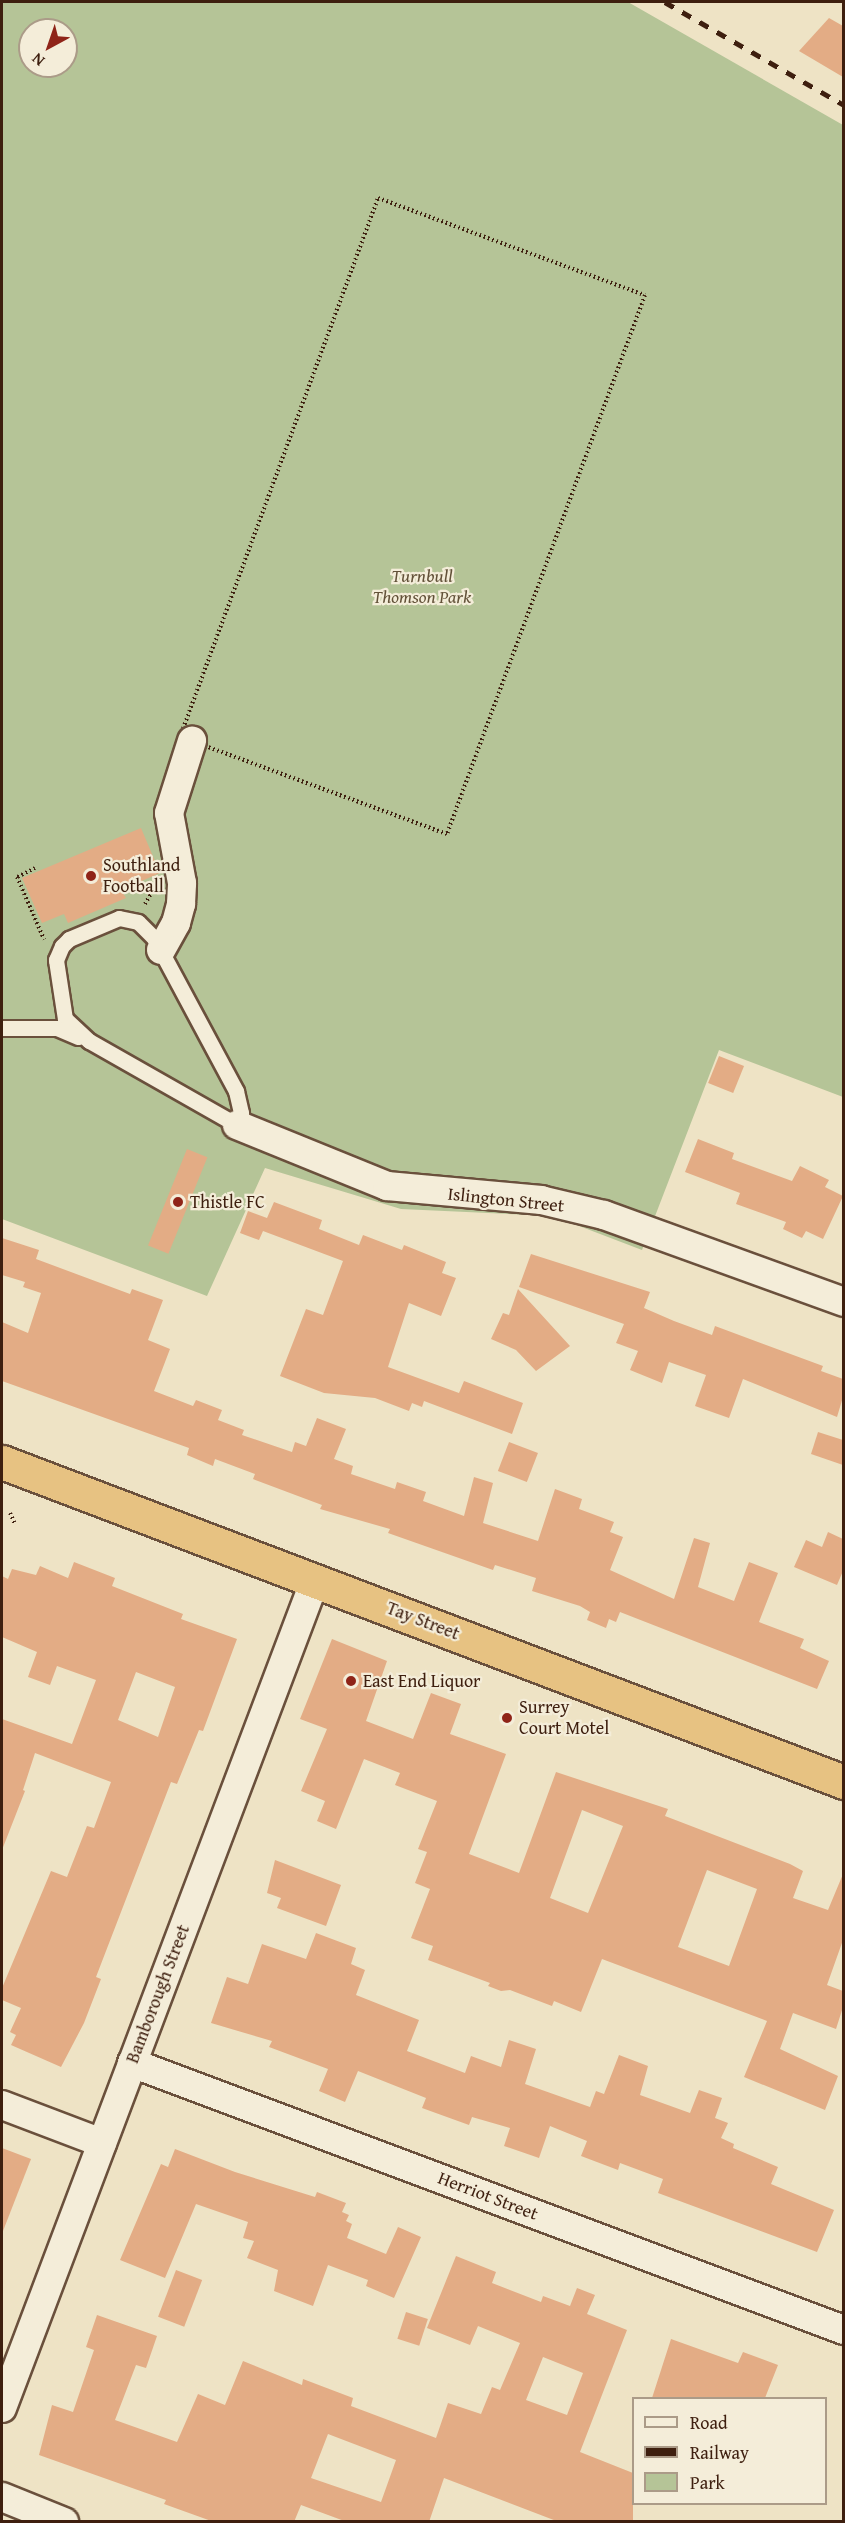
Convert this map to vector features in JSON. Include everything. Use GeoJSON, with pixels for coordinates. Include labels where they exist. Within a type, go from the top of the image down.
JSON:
{"type":"FeatureCollection","features":[{"type":"Feature","properties":{"kind":"highway","name":"Tay Street"},"geometry":{"type":"LineString","coordinates":[[2,1462],[843,1782]]}},
{"type":"Feature","properties":{"kind":"street"},"geometry":{"type":"LineString","coordinates":[[160,950],[176,923],[181,904],[182,883],[170,813],[192,741]]}},
{"type":"Feature","properties":{"kind":"street","name":"Islington Street"},"geometry":{"type":"LineString","coordinates":[[237,1125],[387,1186],[541,1200],[604,1215],[843,1302]]}},
{"type":"Feature","properties":{"kind":"street","name":"Bamborough Street"},"geometry":{"type":"LineString","coordinates":[[2,2408],[315,1580]]}},
{"type":"Feature","properties":{"kind":"street","name":"Herriot Street"},"geometry":{"type":"LineString","coordinates":[[132,2063],[843,2330]]}},
{"type":"Feature","properties":{"kind":"street"},"geometry":{"type":"LineString","coordinates":[[2,2106],[102,2144]]}},
{"type":"Feature","properties":{"kind":"street"},"geometry":{"type":"LineString","coordinates":[[2,2498],[64,2522]]}},
{"type":"Feature","properties":{"kind":"lane"},"geometry":{"type":"LineString","coordinates":[[56,960],[69,939],[119,918],[144,926],[160,950],[236,1091],[241,1113],[237,1125]]}},
{"type":"Feature","properties":{"kind":"lane","name":"Islington Street"},"geometry":{"type":"LineString","coordinates":[[56,960],[64,1019],[89,1041],[237,1125]]}},
{"type":"Feature","properties":{"kind":"lane"},"geometry":{"type":"LineString","coordinates":[[2,1028],[57,1028],[89,1041]]}},
{"type":"Feature","properties":{"kind":"path"},"geometry":{"type":"LineString","coordinates":[[378,198],[645,295],[447,834],[192,741],[180,737],[378,198]]}},
{"type":"Feature","properties":{"kind":"path"},"geometry":{"type":"LineString","coordinates":[[34,868],[17,878],[56,960]]}},
{"type":"Feature","properties":{"kind":"path"},"geometry":{"type":"LineString","coordinates":[[10,1513],[15,1524]]}},
{"type":"Feature","properties":{"kind":"green space","name":"Turnbull Thomson Park"},"geometry":{"type":"Polygon","coordinates":[[[2,2],[628,2],[843,125],[843,1097],[719,1050],[642,1250],[553,1216],[401,1209],[265,1168],[207,1296],[2,1219],[2,2]]]}},
{"type":"Feature","properties":{"kind":"building"},"geometry":{"type":"Polygon","coordinates":[[[829,18],[843,26],[843,77],[799,51],[829,18]]]}},
{"type":"Feature","properties":{"kind":"building","name":"Southland Football"},"geometry":{"type":"Polygon","coordinates":[[[141,828],[160,873],[121,890],[126,898],[68,923],[64,914],[42,923],[22,878],[141,828]]]}},
{"type":"Feature","properties":{"kind":"building"},"geometry":{"type":"Polygon","coordinates":[[[719,1056],[744,1066],[733,1093],[708,1083],[719,1056]]]}},
{"type":"Feature","properties":{"kind":"building"},"geometry":{"type":"Polygon","coordinates":[[[698,1139],[734,1153],[732,1159],[792,1181],[800,1166],[829,1180],[825,1187],[843,1196],[823,1239],[806,1231],[802,1238],[783,1229],[786,1222],[736,1204],[740,1193],[685,1172],[698,1139]]]}},
{"type":"Feature","properties":{"kind":"building","name":"Thistle FC"},"geometry":{"type":"Polygon","coordinates":[[[187,1149],[207,1157],[168,1254],[148,1245],[187,1149]]]}},
{"type":"Feature","properties":{"kind":"building"},"geometry":{"type":"Polygon","coordinates":[[[274,1202],[322,1220],[319,1229],[359,1245],[363,1235],[402,1250],[404,1245],[446,1262],[442,1273],[456,1278],[441,1316],[409,1303],[388,1367],[459,1393],[464,1381],[523,1403],[512,1434],[424,1401],[422,1407],[412,1403],[409,1411],[375,1398],[324,1393],[280,1376],[306,1309],[323,1315],[343,1261],[263,1231],[259,1240],[240,1233],[248,1211],[267,1218],[274,1202]]]}},
{"type":"Feature","properties":{"kind":"building"},"geometry":{"type":"Polygon","coordinates":[[[2,1238],[39,1250],[36,1259],[130,1294],[132,1289],[163,1300],[148,1340],[170,1349],[154,1391],[193,1406],[196,1400],[222,1410],[218,1420],[244,1430],[242,1435],[292,1452],[295,1442],[306,1446],[317,1418],[346,1429],[334,1459],[353,1466],[351,1474],[395,1489],[397,1482],[426,1492],[423,1501],[464,1516],[474,1477],[493,1483],[483,1523],[538,1541],[555,1489],[582,1499],[579,1509],[614,1522],[610,1532],[623,1537],[610,1570],[674,1599],[694,1538],[710,1543],[698,1587],[734,1601],[749,1562],[778,1573],[759,1622],[804,1639],[800,1648],[829,1661],[817,1689],[620,1612],[616,1622],[609,1619],[606,1628],[587,1620],[590,1612],[580,1606],[532,1591],[536,1578],[495,1565],[493,1570],[388,1533],[390,1529],[320,1509],[322,1505],[253,1479],[255,1474],[215,1459],[213,1466],[187,1455],[189,1448],[2,1381],[2,1322],[28,1333],[41,1293],[23,1287],[25,1282],[2,1275],[2,1238]]]}},
{"type":"Feature","properties":{"kind":"building"},"geometry":{"type":"Polygon","coordinates":[[[531,1254],[650,1292],[644,1308],[674,1321],[712,1335],[715,1326],[823,1366],[821,1371],[843,1379],[843,1397],[837,1417],[743,1379],[729,1418],[695,1406],[706,1375],[669,1362],[662,1383],[630,1370],[638,1351],[616,1343],[624,1324],[519,1287],[531,1254]]]}},
{"type":"Feature","properties":{"kind":"building"},"geometry":{"type":"Polygon","coordinates":[[[518,1289],[570,1346],[536,1371],[516,1350],[491,1339],[503,1313],[509,1315],[518,1289]]]}},
{"type":"Feature","properties":{"kind":"building"},"geometry":{"type":"Polygon","coordinates":[[[818,1432],[843,1440],[843,1465],[811,1454],[818,1432]]]}},
{"type":"Feature","properties":{"kind":"building"},"geometry":{"type":"Polygon","coordinates":[[[509,1442],[538,1453],[527,1482],[498,1471],[509,1442]]]}},
{"type":"Feature","properties":{"kind":"building"},"geometry":{"type":"Polygon","coordinates":[[[828,1532],[843,1539],[843,1571],[837,1585],[794,1567],[806,1540],[822,1547],[828,1532]]]}},
{"type":"Feature","properties":{"kind":"building"},"geometry":{"type":"Polygon","coordinates":[[[74,1562],[115,1578],[112,1586],[183,1614],[181,1619],[237,1639],[203,1731],[199,1730],[177,1784],[171,1782],[96,1977],[101,1979],[84,2023],[61,2067],[11,2045],[16,2035],[10,2032],[21,2008],[2,2000],[2,1988],[51,1871],[67,1877],[87,1826],[94,1828],[111,1782],[35,1753],[23,1790],[25,1791],[2,1850],[2,1719],[72,1744],[96,1680],[57,1666],[50,1685],[28,1677],[37,1652],[2,1637],[2,1576],[8,1579],[12,1569],[36,1575],[40,1566],[68,1578],[74,1562]],[[136,1672],[118,1720],[158,1737],[175,1687],[136,1672]]]}},
{"type":"Feature","properties":{"kind":"building"},"geometry":{"type":"Polygon","coordinates":[[[332,1639],[387,1661],[366,1721],[413,1739],[431,1693],[461,1704],[450,1734],[506,1754],[469,1854],[519,1873],[556,1772],[668,1809],[665,1816],[790,1864],[803,1871],[793,1898],[828,1910],[843,1874],[843,1940],[827,1985],[843,1991],[843,2007],[836,2029],[793,2013],[780,2049],[838,2076],[825,2110],[744,2077],[767,2021],[602,1959],[581,2012],[554,2001],[552,2006],[510,1990],[501,1991],[488,1986],[490,1983],[428,1960],[433,1946],[411,1938],[430,1889],[415,1883],[427,1852],[418,1849],[437,1801],[395,1785],[400,1773],[364,1759],[336,1829],[317,1821],[325,1801],[301,1791],[327,1729],[300,1719],[332,1639]],[[582,1810],[550,1898],[588,1913],[623,1826],[582,1810]],[[707,1870],[678,1947],[729,1966],[757,1889],[707,1870]]]}},
{"type":"Feature","properties":{"kind":"building"},"geometry":{"type":"Polygon","coordinates":[[[275,1860],[341,1885],[326,1926],[277,1908],[281,1898],[267,1893],[275,1860]]]}},
{"type":"Feature","properties":{"kind":"building"},"geometry":{"type":"Polygon","coordinates":[[[316,1933],[356,1948],[351,1964],[365,1970],[356,1995],[419,2020],[407,2051],[465,2073],[471,2056],[501,2067],[509,2040],[536,2049],[525,2084],[590,2107],[596,2091],[604,2094],[619,2055],[648,2066],[640,2095],[690,2113],[699,2090],[722,2098],[715,2118],[728,2123],[721,2138],[734,2144],[733,2148],[778,2167],[771,2184],[834,2210],[817,2252],[658,2193],[663,2179],[620,2163],[618,2170],[581,2156],[587,2141],[550,2126],[539,2158],[504,2146],[510,2128],[472,2117],[469,2125],[422,2108],[426,2098],[358,2071],[345,2102],[319,2091],[328,2069],[269,2047],[272,2041],[211,2023],[227,1977],[248,1984],[262,1944],[306,1959],[316,1933]]]}},
{"type":"Feature","properties":{"kind":"building"},"geometry":{"type":"Polygon","coordinates":[[[2,2148],[31,2159],[3,2231],[2,2231],[2,2148]]]}},
{"type":"Feature","properties":{"kind":"building"},"geometry":{"type":"Polygon","coordinates":[[[175,2149],[235,2172],[315,2197],[317,2192],[346,2203],[342,2212],[349,2215],[346,2221],[352,2224],[347,2238],[386,2254],[398,2227],[421,2237],[394,2298],[366,2286],[368,2280],[328,2265],[313,2306],[274,2291],[278,2270],[247,2258],[254,2241],[243,2238],[248,2222],[196,2204],[165,2278],[120,2260],[161,2164],[168,2167],[175,2149]]]}},
{"type":"Feature","properties":{"kind":"building"},"geometry":{"type":"Polygon","coordinates":[[[456,2256],[496,2272],[492,2283],[541,2302],[543,2296],[570,2306],[577,2288],[595,2295],[587,2314],[627,2330],[580,2452],[632,2473],[633,2522],[559,2522],[444,2478],[429,2522],[347,2522],[301,2505],[294,2522],[214,2522],[164,2504],[166,2500],[39,2455],[52,2405],[73,2412],[94,2350],[86,2347],[97,2315],[157,2336],[146,2368],[136,2365],[115,2420],[177,2442],[198,2394],[225,2405],[243,2361],[302,2385],[303,2379],[353,2398],[351,2406],[436,2438],[448,2403],[481,2414],[492,2387],[500,2390],[520,2343],[478,2326],[470,2345],[427,2328],[456,2256]],[[543,2357],[526,2400],[567,2415],[583,2373],[543,2357]],[[328,2434],[311,2478],[381,2502],[396,2460],[328,2434]]]}},
{"type":"Feature","properties":{"kind":"building"},"geometry":{"type":"Polygon","coordinates":[[[176,2270],[202,2280],[184,2327],[158,2317],[176,2270]]]}},
{"type":"Feature","properties":{"kind":"building"},"geometry":{"type":"Polygon","coordinates":[[[406,2312],[428,2319],[419,2346],[397,2339],[406,2312]]]}},
{"type":"Feature","properties":{"kind":"building"},"geometry":{"type":"Polygon","coordinates":[[[671,2339],[738,2363],[743,2352],[778,2365],[765,2397],[652,2397],[671,2339]]]}},
{"type":"Feature","properties":{"kind":"railway"},"geometry":{"type":"LineString","coordinates":[[665,2],[844,105]]}},
{"type":"Feature","properties":{"kind":"place","name":"Southland Football"},"geometry":{"type":"Point","coordinates":[91,876]}},
{"type":"Feature","properties":{"kind":"place","name":"Thistle FC"},"geometry":{"type":"Point","coordinates":[178,1202]}},
{"type":"Feature","properties":{"kind":"place","name":"East End Liquor"},"geometry":{"type":"Point","coordinates":[351,1681]}},
{"type":"Feature","properties":{"kind":"place","name":"Surrey Court Motel"},"geometry":{"type":"Point","coordinates":[507,1718]}}]}
